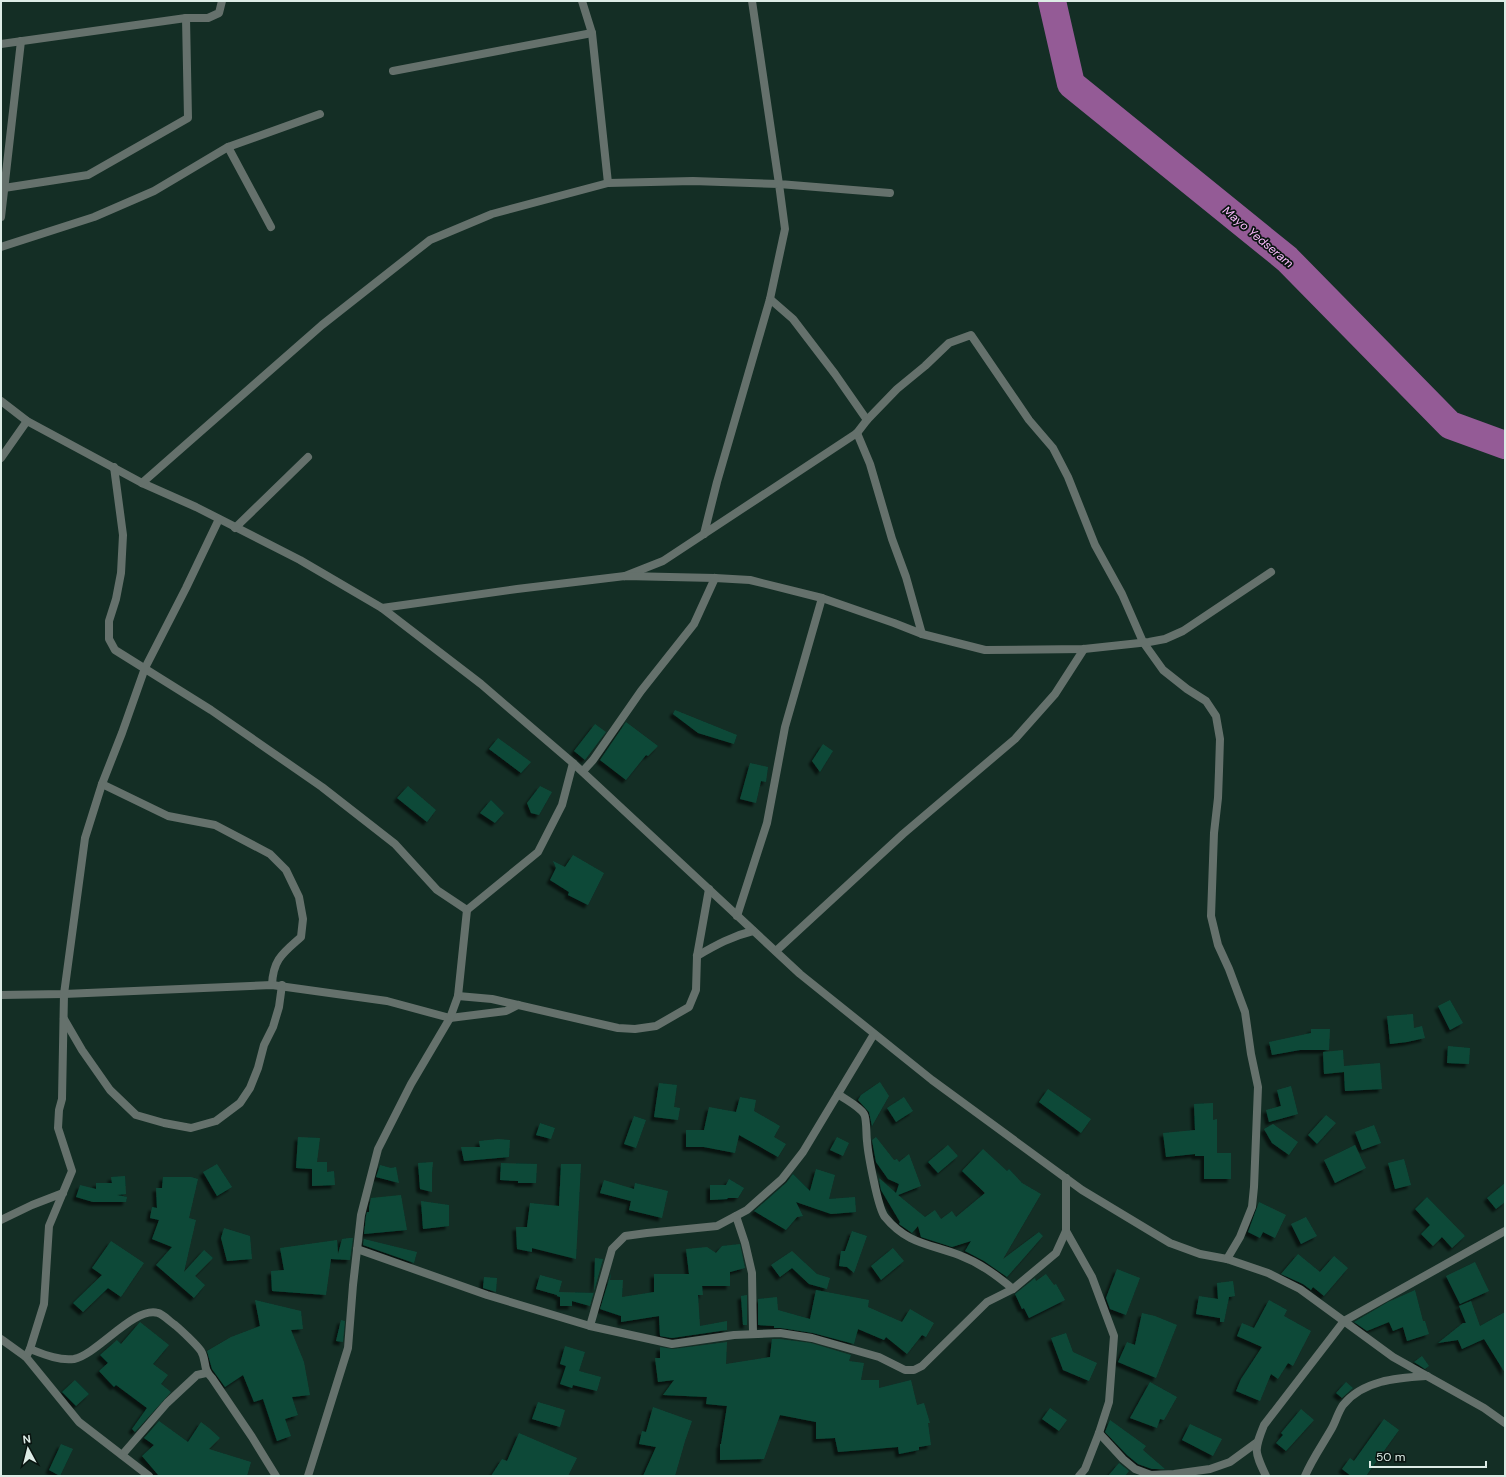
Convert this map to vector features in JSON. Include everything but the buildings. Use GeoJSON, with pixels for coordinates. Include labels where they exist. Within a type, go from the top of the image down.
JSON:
{"type":"FeatureCollection","features":[{"type":"Feature","properties":{"kind":"street"},"geometry":{"type":"LineString","coordinates":[[1,44],[186,18],[208,18],[219,13],[222,1]]}},
{"type":"Feature","properties":{"kind":"street"},"geometry":{"type":"LineString","coordinates":[[582,1],[592,33],[608,182]]}},
{"type":"Feature","properties":{"kind":"street"},"geometry":{"type":"LineString","coordinates":[[704,534],[717,482],[770,298],[785,229],[752,1]]}},
{"type":"Feature","properties":{"kind":"street"},"geometry":{"type":"LineString","coordinates":[[4,188],[88,175],[188,118],[186,18]]}},
{"type":"Feature","properties":{"kind":"street"},"geometry":{"type":"LineString","coordinates":[[393,70],[592,33]]}},
{"type":"Feature","properties":{"kind":"street"},"geometry":{"type":"LineString","coordinates":[[1,217],[21,41]]}},
{"type":"Feature","properties":{"kind":"street"},"geometry":{"type":"LineString","coordinates":[[1,247],[94,217],[154,191],[228,147],[320,114]]}},
{"type":"Feature","properties":{"kind":"street"},"geometry":{"type":"LineString","coordinates":[[228,147],[271,226]]}},
{"type":"Feature","properties":{"kind":"street"},"geometry":{"type":"LineString","coordinates":[[142,483],[322,325],[430,240],[492,214],[608,182],[693,181],[779,184],[890,193]]}},
{"type":"Feature","properties":{"kind":"street"},"geometry":{"type":"LineString","coordinates":[[770,298],[793,319],[835,374],[866,420]]}},
{"type":"Feature","properties":{"kind":"street"},"geometry":{"type":"LineString","coordinates":[[625,576],[663,561],[857,433],[866,420],[897,389],[925,366],[949,342],[971,334],[1030,420],[1053,448],[1068,477],[1095,545],[1122,594],[1143,642],[1163,670],[1187,689],[1206,701],[1216,716],[1220,739],[1218,798],[1214,833],[1211,916],[1218,945],[1229,969],[1245,1012],[1251,1054],[1258,1087],[1252,1207],[1240,1237],[1227,1259]]}},
{"type":"Feature","properties":{"kind":"street"},"geometry":{"type":"LineString","coordinates":[[1,401],[27,421],[142,483],[219,519],[300,560],[382,608],[481,684],[583,771],[800,974],[932,1080],[1082,1190],[1170,1243],[1200,1254],[1227,1259],[1268,1273],[1300,1288],[1393,1357],[1484,1408],[1505,1423]]}},
{"type":"Feature","properties":{"kind":"street"},"geometry":{"type":"LineString","coordinates":[[1,458],[27,421]]}},
{"type":"Feature","properties":{"kind":"street"},"geometry":{"type":"LineString","coordinates":[[857,433],[870,464],[892,538],[906,577],[922,634]]}},
{"type":"Feature","properties":{"kind":"street"},"geometry":{"type":"LineString","coordinates":[[235,528],[308,457]]}},
{"type":"Feature","properties":{"kind":"street"},"geometry":{"type":"LineString","coordinates":[[114,467],[123,535],[116,599],[109,621],[109,639],[115,650],[211,710],[322,786],[395,844],[437,890],[467,910]]}},
{"type":"Feature","properties":{"kind":"street"},"geometry":{"type":"LineString","coordinates":[[28,1353],[44,1304],[49,1226],[72,1172],[58,1128],[59,1110],[62,1099],[64,994],[84,838],[102,784],[145,668],[219,519]]}},
{"type":"Feature","properties":{"kind":"street"},"geometry":{"type":"LineString","coordinates":[[382,608],[517,588],[625,576],[750,580],[822,598],[894,622],[922,634],[984,650],[1084,649],[1165,639],[1183,631],[1271,572]]}},
{"type":"Feature","properties":{"kind":"street"},"geometry":{"type":"LineString","coordinates":[[583,771],[594,760],[646,685],[694,624],[715,578]]}},
{"type":"Feature","properties":{"kind":"street"},"geometry":{"type":"LineString","coordinates":[[737,916],[767,823],[785,726],[822,598]]}},
{"type":"Feature","properties":{"kind":"street"},"geometry":{"type":"LineString","coordinates":[[776,951],[903,834],[1015,739],[1055,694],[1084,649]]}},
{"type":"Feature","properties":{"kind":"street"},"geometry":{"type":"LineString","coordinates":[[308,1476],[348,1348],[361,1215],[378,1149],[411,1084],[450,1018],[458,996],[467,910],[538,852],[562,805],[573,763]]}},
{"type":"Feature","properties":{"kind":"street"},"geometry":{"type":"LineString","coordinates":[[102,784],[168,816],[215,824],[270,854],[286,870],[299,897],[303,919],[301,937],[279,959],[273,972],[272,985]]}},
{"type":"Feature","properties":{"kind":"street"},"geometry":{"type":"LineString","coordinates":[[458,996],[492,999],[618,1028],[634,1029],[656,1026],[689,1007],[696,990],[697,956],[709,889]]}},
{"type":"Feature","properties":{"kind":"street"},"geometry":{"type":"LineString","coordinates":[[697,956],[724,940],[754,931]]}},
{"type":"Feature","properties":{"kind":"street"},"geometry":{"type":"LineString","coordinates":[[64,1018],[82,1050],[110,1090],[136,1115],[164,1123],[191,1128],[216,1121],[240,1103],[250,1088],[258,1068],[264,1045],[273,1027],[279,1007],[282,985]]}},
{"type":"Feature","properties":{"kind":"street"},"geometry":{"type":"LineString","coordinates":[[1,995],[64,994],[282,985],[387,1000],[450,1018],[506,1011],[518,1005]]}},
{"type":"Feature","properties":{"kind":"street"},"geometry":{"type":"LineString","coordinates":[[590,1326],[612,1250],[625,1236],[648,1232],[717,1226],[747,1210],[782,1178],[803,1152],[874,1034]]}},
{"type":"Feature","properties":{"kind":"street"},"geometry":{"type":"LineString","coordinates":[[838,1094],[861,1110],[865,1116],[867,1146],[878,1198],[884,1216],[895,1228],[911,1239],[976,1262],[995,1274],[1013,1289]]}},
{"type":"Feature","properties":{"kind":"street"},"geometry":{"type":"LineString","coordinates":[[357,1248],[487,1295],[590,1326],[672,1344],[734,1335],[780,1333],[812,1338],[879,1356],[905,1370],[914,1370],[922,1366],[987,1302],[1013,1289],[1056,1253],[1066,1231],[1066,1178]]}},
{"type":"Feature","properties":{"kind":"street"},"geometry":{"type":"LineString","coordinates":[[1,1220],[32,1205],[63,1193]]}},
{"type":"Feature","properties":{"kind":"street"},"geometry":{"type":"LineString","coordinates":[[736,1216],[745,1243],[752,1273],[753,1334]]}},
{"type":"Feature","properties":{"kind":"street"},"geometry":{"type":"LineString","coordinates":[[1066,1231],[1092,1277],[1114,1336],[1109,1402],[1085,1469],[1079,1476]]}},
{"type":"Feature","properties":{"kind":"street"},"geometry":{"type":"LineString","coordinates":[[1266,1476],[1256,1454],[1256,1443],[1264,1425],[1344,1321],[1505,1231]]}},
{"type":"Feature","properties":{"kind":"street"},"geometry":{"type":"LineString","coordinates":[[1,1339],[28,1353],[53,1358],[74,1359],[94,1350],[117,1330],[141,1315],[147,1312],[158,1313],[175,1326],[201,1351],[206,1373],[212,1378],[252,1437],[276,1476]]}},
{"type":"Feature","properties":{"kind":"street"},"geometry":{"type":"LineString","coordinates":[[28,1353],[79,1422],[149,1476]]}},
{"type":"Feature","properties":{"kind":"street"},"geometry":{"type":"LineString","coordinates":[[122,1455],[167,1403],[197,1375],[206,1373]]}},
{"type":"Feature","properties":{"kind":"street"},"geometry":{"type":"LineString","coordinates":[[1305,1476],[1334,1425],[1342,1406],[1351,1397],[1369,1385],[1400,1378],[1427,1376]]}},
{"type":"Feature","properties":{"kind":"street"},"geometry":{"type":"LineString","coordinates":[[1099,1433],[1122,1459],[1135,1469],[1151,1475],[1174,1474],[1210,1469],[1230,1462],[1256,1443]]}},
{"type":"Feature","properties":{"kind":"waterway","name":"Mayo Yedseram"},"geometry":{"type":"LineString","coordinates":[[1052,1],[1071,84],[1287,259],[1450,425],[1505,445]]}}]}
